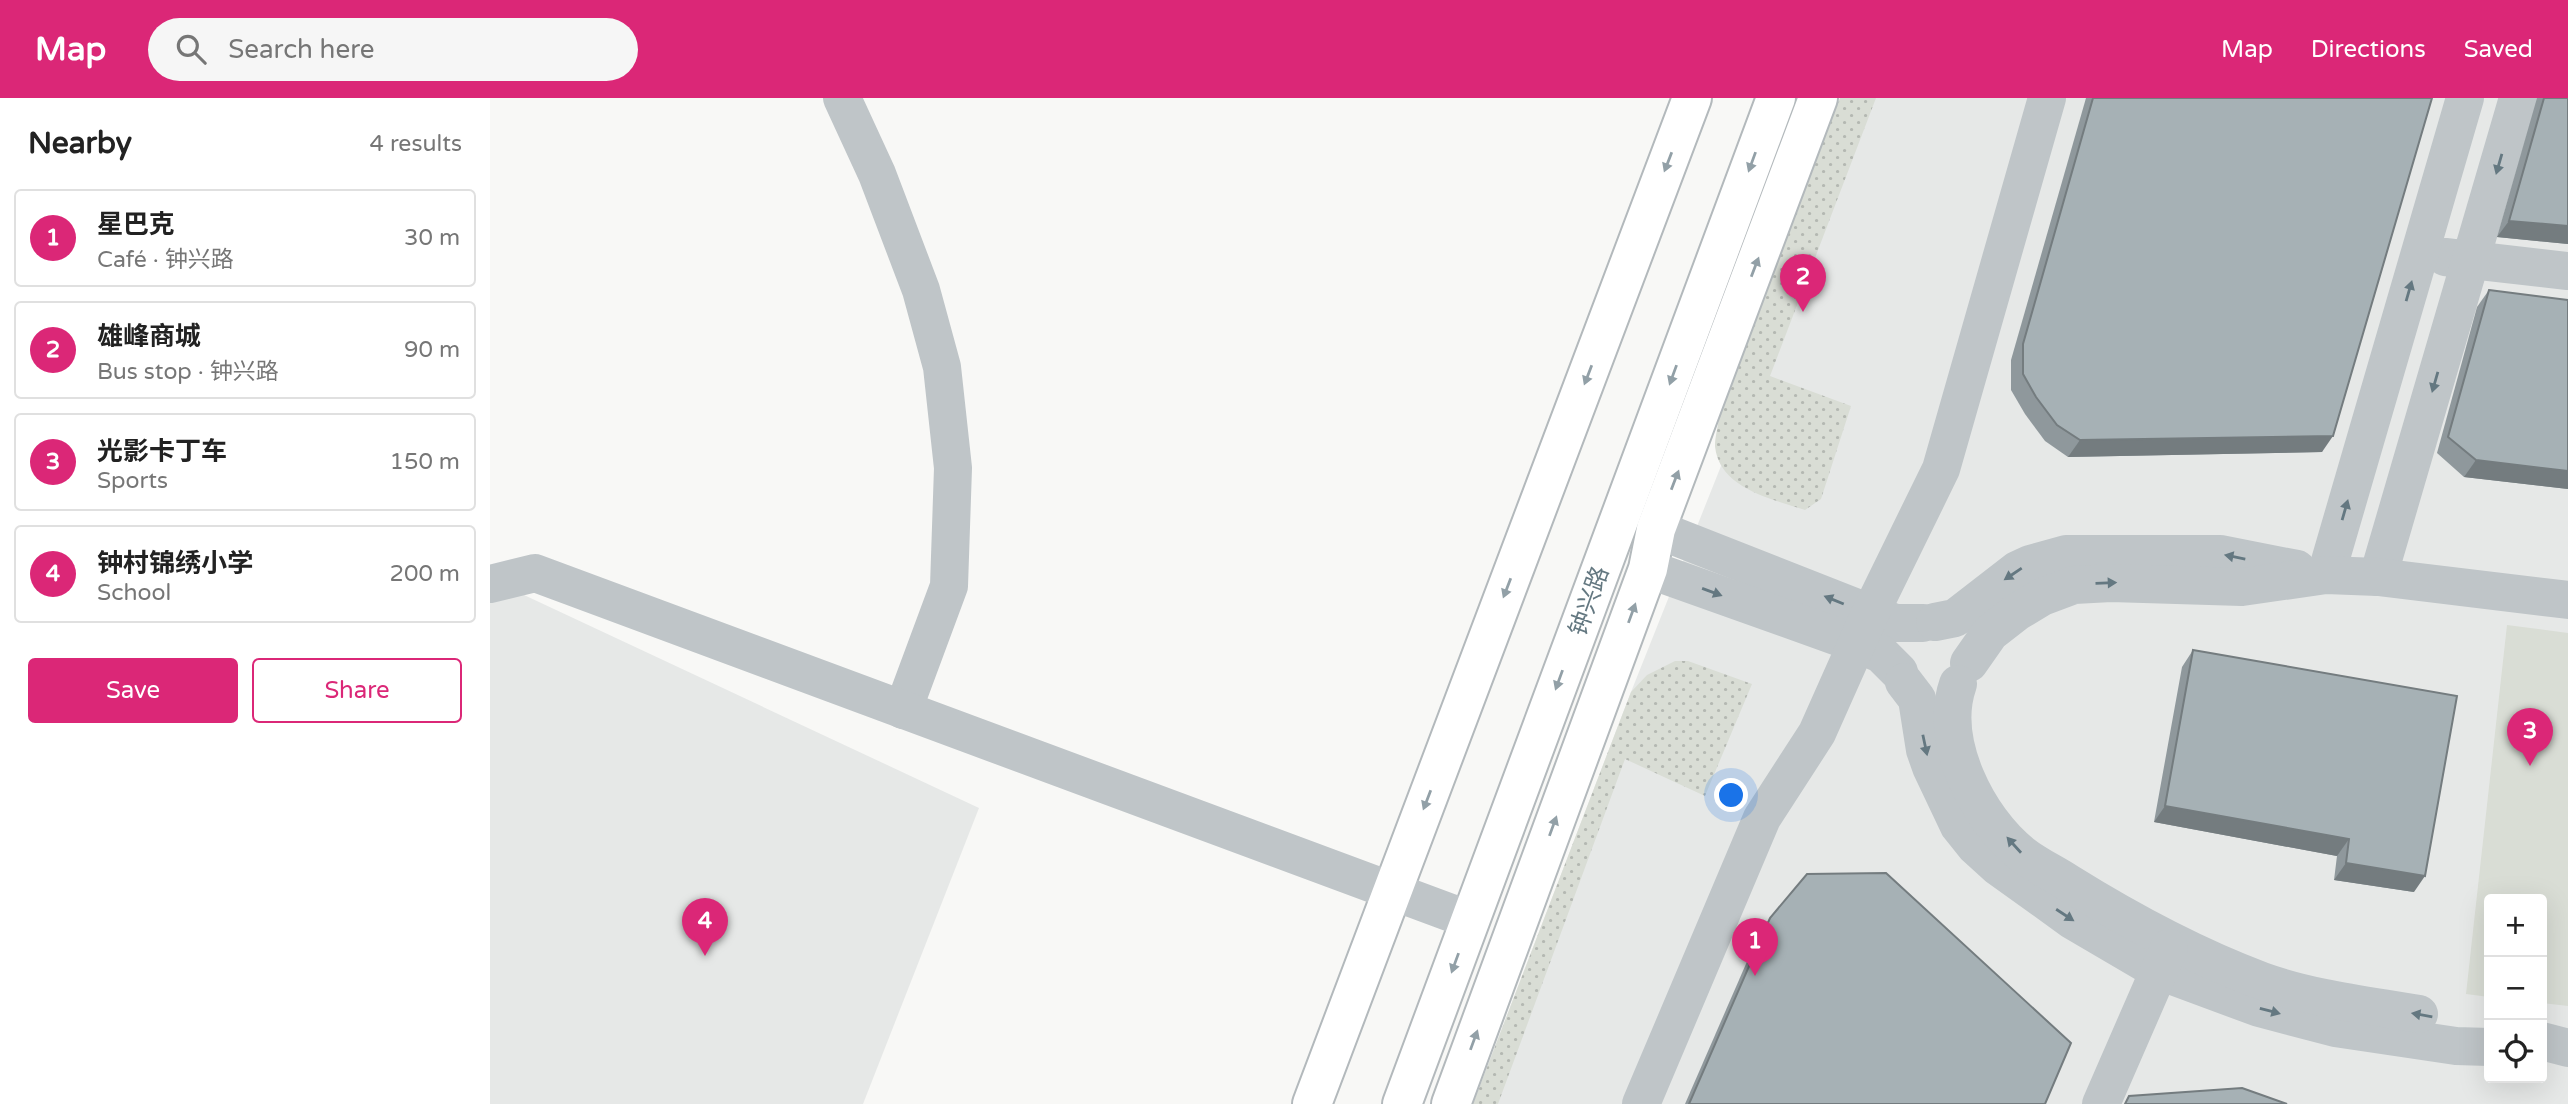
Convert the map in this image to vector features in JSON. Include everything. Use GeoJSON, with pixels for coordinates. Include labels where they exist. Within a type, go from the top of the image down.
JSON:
{"type":"FeatureCollection","features":[{"type":"Feature","properties":{"kind":"main road"},"geometry":{"type":"LineString","coordinates":[[1312,1104],[1692,98]]}},
{"type":"Feature","properties":{"kind":"main road","name":"钟兴路"},"geometry":{"type":"LineString","coordinates":[[1402,1104],[1776,98]]}},
{"type":"Feature","properties":{"kind":"main road","name":"钟兴路"},"geometry":{"type":"LineString","coordinates":[[1451,1104],[1648,569],[1656,529],[1818,98]]}},
{"type":"Feature","properties":{"kind":"street"},"geometry":{"type":"LineString","coordinates":[[842,98],[877,174],[921,290],[942,367],[953,468],[949,586],[903,710]]}},
{"type":"Feature","properties":{"kind":"street"},"geometry":{"type":"LineString","coordinates":[[1641,1104],[1762,818],[1817,733],[1941,469],[2047,98]]}},
{"type":"Feature","properties":{"kind":"street"},"geometry":{"type":"LineString","coordinates":[[2326,575],[2465,98]]}},
{"type":"Feature","properties":{"kind":"street"},"geometry":{"type":"LineString","coordinates":[[2378,577],[2518,98]]}},
{"type":"Feature","properties":{"kind":"street"},"geometry":{"type":"LineString","coordinates":[[2420,254],[2568,271]]}},
{"type":"Feature","properties":{"kind":"street"},"geometry":{"type":"LineString","coordinates":[[1656,529],[1864,629],[1881,654],[1914,690],[1925,694],[1948,691],[1963,674],[1990,633],[1999,626],[2042,597],[2074,585],[2111,583],[2242,587],[2326,575]]}},
{"type":"Feature","properties":{"kind":"street"},"geometry":{"type":"LineString","coordinates":[[2484,1047],[2456,1046],[2335,1028],[2259,1008],[2166,956],[2072,920],[2032,894],[1975,846],[1959,826],[1930,767],[1917,699],[1902,677],[1898,648],[1903,637],[1929,623],[1955,618],[2017,570],[2037,561],[2066,554],[2220,554],[2326,575],[2378,577],[2568,600]]}},
{"type":"Feature","properties":{"kind":"street"},"geometry":{"type":"LineString","coordinates":[[1648,569],[1864,629],[1895,623],[1929,623],[1946,625],[1957,631],[1964,640],[1963,674],[1951,713],[1964,776],[1979,804],[2022,854],[2093,898],[2166,956],[2208,958],[2264,981],[2337,1000],[2484,1027]]}},
{"type":"Feature","properties":{"kind":"street"},"geometry":{"type":"LineString","coordinates":[[490,584],[535,573],[1470,920]]}},
{"type":"Feature","properties":{"kind":"street"},"geometry":{"type":"LineString","coordinates":[[2101,1104],[2166,956]]}},
{"type":"Feature","properties":{"kind":"street"},"geometry":{"type":"LineString","coordinates":[[2547,1043],[2568,1049]]}},
{"type":"Feature","properties":{"kind":"street"},"geometry":{"type":"LineString","coordinates":[[2547,1049],[2568,1049]]}},
{"type":"Feature","properties":{"kind":"shaded area"},"geometry":{"type":"Polygon","coordinates":[[[1840,98],[2568,98],[2568,1104],[1473,1104],[1721,466],[1715,446],[1719,418],[1840,98]]]}},
{"type":"Feature","properties":{"kind":"shaded area"},"geometry":{"type":"Polygon","coordinates":[[[1840,98],[1876,98],[1770,376],[1851,406],[1821,499],[1805,510],[1764,496],[1737,482],[1726,473],[1719,461],[1715,443],[1719,418],[1840,98]]]}},
{"type":"Feature","properties":{"kind":"shaded area"},"geometry":{"type":"Polygon","coordinates":[[[490,579],[979,808],[863,1104],[490,1104],[490,579]]]}},
{"type":"Feature","properties":{"kind":"shaded area"},"geometry":{"type":"Polygon","coordinates":[[[2507,625],[2568,633],[2568,1006],[2547,1004],[2547,894],[2484,894],[2484,996],[2466,994],[2507,625]]]}},
{"type":"Feature","properties":{"kind":"shaded area"},"geometry":{"type":"Polygon","coordinates":[[[1675,661],[1688,661],[1752,684],[1705,796],[1625,759],[1498,1104],[1473,1104],[1631,692],[1647,675],[1675,661]]]}},
{"type":"Feature","properties":{"kind":"building"},"geometry":{"type":"Polygon","coordinates":[[[2093,98],[2432,98],[2333,436],[2080,440],[2057,425],[2036,397],[2023,374],[2023,344],[2093,98]]]}},
{"type":"Feature","properties":{"kind":"building"},"geometry":{"type":"Polygon","coordinates":[[[2544,98],[2568,98],[2568,226],[2509,221],[2544,98]]]}},
{"type":"Feature","properties":{"kind":"building"},"geometry":{"type":"Polygon","coordinates":[[[2489,290],[2568,300],[2568,471],[2476,460],[2448,437],[2489,290]]]}},
{"type":"Feature","properties":{"kind":"building"},"geometry":{"type":"Polygon","coordinates":[[[2193,650],[2457,696],[2425,876],[2346,863],[2349,839],[2165,806],[2193,650]]]}},
{"type":"Feature","properties":{"kind":"building"},"geometry":{"type":"Polygon","coordinates":[[[1886,873],[2071,1043],[2045,1104],[1689,1104],[1770,918],[1807,874],[1886,873]]]}},
{"type":"Feature","properties":{"kind":"building"},"geometry":{"type":"Polygon","coordinates":[[[2242,1088],[2287,1104],[2125,1104],[2129,1096],[2242,1088]]]}},
{"type":"Feature","properties":{"kind":"place","name":"雄峰商城"},"geometry":{"type":"Point","coordinates":[1803,312]}},
{"type":"Feature","properties":{"kind":"place","name":"光影卡丁车"},"geometry":{"type":"Point","coordinates":[2530,766]}},
{"type":"Feature","properties":{"kind":"place","name":"钟村锦绣小学"},"geometry":{"type":"Point","coordinates":[705,956]}},
{"type":"Feature","properties":{"kind":"place","name":"星巴克"},"geometry":{"type":"Point","coordinates":[1755,976]}}]}
